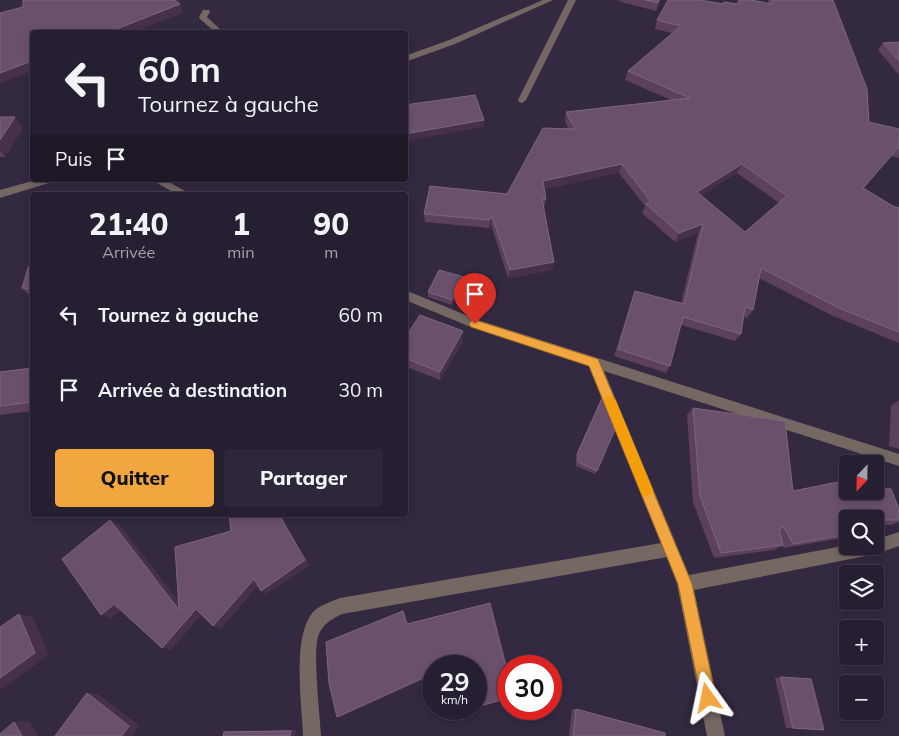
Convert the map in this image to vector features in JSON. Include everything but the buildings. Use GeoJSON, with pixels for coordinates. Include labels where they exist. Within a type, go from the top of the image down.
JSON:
{"type":"FeatureCollection","features":[{"type":"Feature","properties":{"kind":"street"},"geometry":{"type":"LineString","coordinates":[[408,58],[452,42],[549,0]]}},
{"type":"Feature","properties":{"kind":"street"},"geometry":{"type":"LineString","coordinates":[[522,100],[572,0]]}},
{"type":"Feature","properties":{"kind":"street"},"geometry":{"type":"LineString","coordinates":[[206,12],[203,17],[217,30]]}},
{"type":"Feature","properties":{"kind":"street"},"geometry":{"type":"LineString","coordinates":[[0,194],[41,182]]}},
{"type":"Feature","properties":{"kind":"street"},"geometry":{"type":"LineString","coordinates":[[161,182],[181,192]]}},
{"type":"Feature","properties":{"kind":"street"},"geometry":{"type":"LineString","coordinates":[[408,296],[475,324],[899,460]]}},
{"type":"Feature","properties":{"kind":"street"},"geometry":{"type":"LineString","coordinates":[[594,362],[685,584],[716,736]]}},
{"type":"Feature","properties":{"kind":"street"},"geometry":{"type":"LineString","coordinates":[[685,584],[876,547],[899,539]]}},
{"type":"Feature","properties":{"kind":"street"},"geometry":{"type":"LineString","coordinates":[[312,736],[308,656],[310,633],[321,616],[340,606],[671,549]]}},
{"type":"Feature","properties":{"kind":"slow traffic"},"geometry":{"type":"LineString","coordinates":[[610,401],[647,490]]}},
{"type":"Feature","properties":{"kind":"route"},"geometry":{"type":"LineString","coordinates":[[475,324],[594,362],[685,584],[708,698]]}}]}
